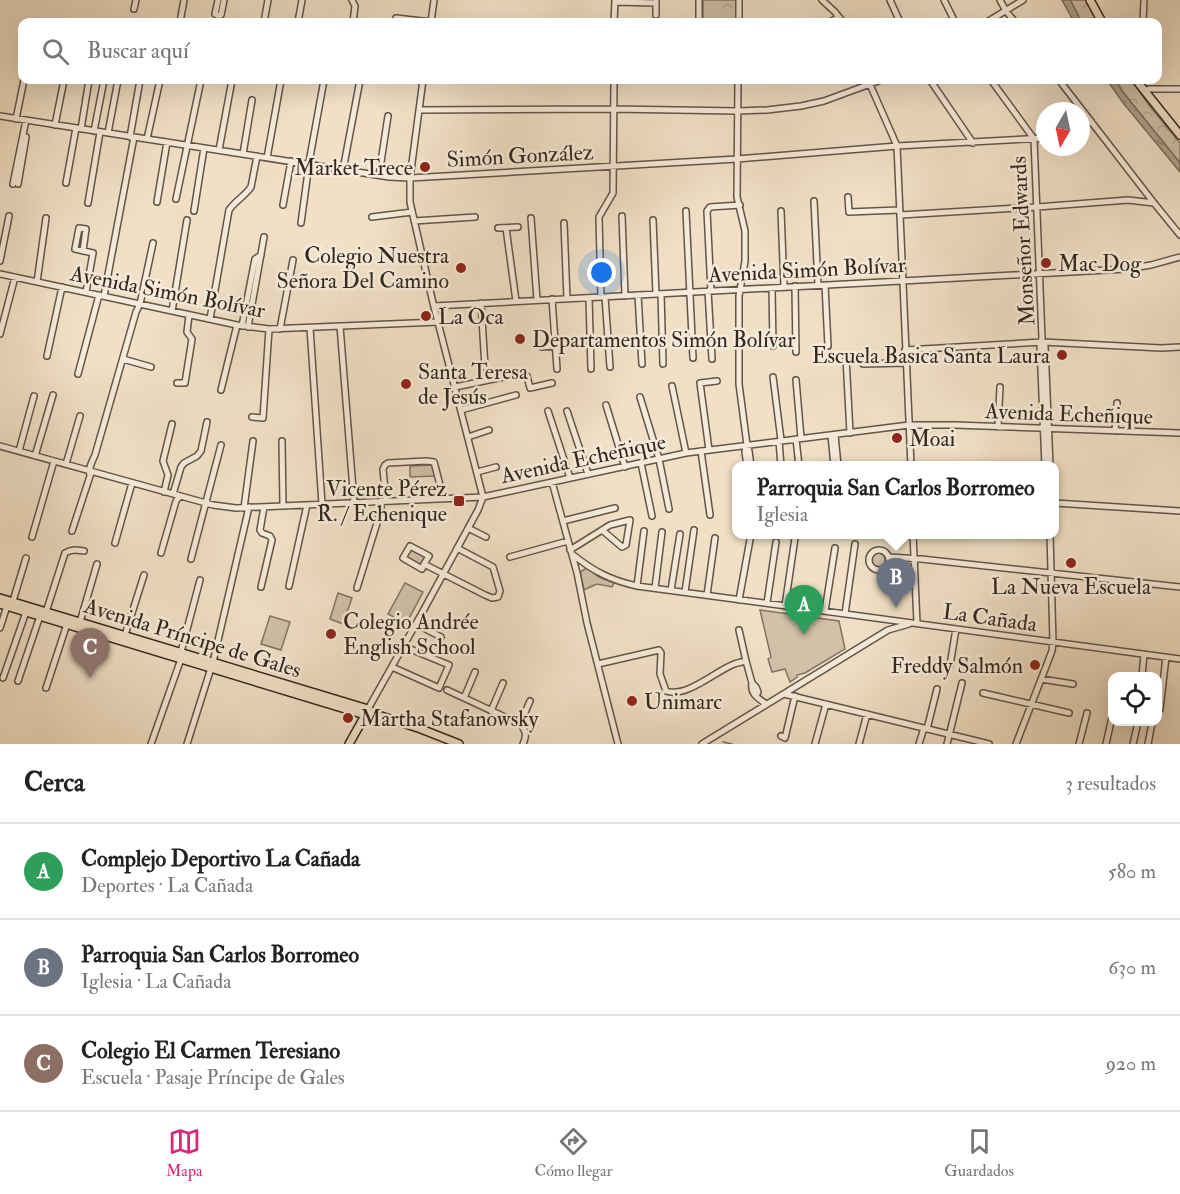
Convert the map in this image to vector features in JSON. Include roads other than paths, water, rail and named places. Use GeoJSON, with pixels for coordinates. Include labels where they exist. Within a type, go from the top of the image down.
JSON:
{"type":"FeatureCollection","features":[{"type":"Feature","properties":{"kind":"main road"},"geometry":{"type":"LineString","coordinates":[[1090,0],[1100,18]]}},
{"type":"Feature","properties":{"kind":"main road"},"geometry":{"type":"LineString","coordinates":[[1139,84],[1177,126],[1180,135]]}},
{"type":"Feature","properties":{"kind":"main road","name":"Avenida Príncipe de Gales"},"geometry":{"type":"LineString","coordinates":[[0,597],[7,604],[26,612],[43,614],[67,624],[181,655]]}},
{"type":"Feature","properties":{"kind":"main road","name":"Avenida Príncipe de Gales"},"geometry":{"type":"LineString","coordinates":[[7,604],[125,635],[212,665],[422,729],[459,744]]}},
{"type":"Feature","properties":{"kind":"main road"},"geometry":{"type":"LineString","coordinates":[[349,744],[369,713]]}},
{"type":"Feature","properties":{"kind":"street"},"geometry":{"type":"LineString","coordinates":[[134,9],[136,0]]}},
{"type":"Feature","properties":{"kind":"street"},"geometry":{"type":"LineString","coordinates":[[181,18],[184,0]]}},
{"type":"Feature","properties":{"kind":"street"},"geometry":{"type":"LineString","coordinates":[[218,0],[215,14],[219,16],[224,0]]}},
{"type":"Feature","properties":{"kind":"street"},"geometry":{"type":"LineString","coordinates":[[265,18],[268,0]]}},
{"type":"Feature","properties":{"kind":"street"},"geometry":{"type":"LineString","coordinates":[[300,18],[302,0]]}},
{"type":"Feature","properties":{"kind":"street"},"geometry":{"type":"LineString","coordinates":[[352,0],[355,6],[354,18]]}},
{"type":"Feature","properties":{"kind":"street"},"geometry":{"type":"LineString","coordinates":[[432,18],[434,0]]}},
{"type":"Feature","properties":{"kind":"street"},"geometry":{"type":"LineString","coordinates":[[699,0],[699,18]]}},
{"type":"Feature","properties":{"kind":"street"},"geometry":{"type":"LineString","coordinates":[[739,18],[741,0]]}},
{"type":"Feature","properties":{"kind":"street"},"geometry":{"type":"LineString","coordinates":[[822,0],[839,18]]}},
{"type":"Feature","properties":{"kind":"street"},"geometry":{"type":"LineString","coordinates":[[890,0],[898,18]]}},
{"type":"Feature","properties":{"kind":"street"},"geometry":{"type":"LineString","coordinates":[[944,0],[953,18]]}},
{"type":"Feature","properties":{"kind":"street"},"geometry":{"type":"LineString","coordinates":[[1000,0],[1012,18]]}},
{"type":"Feature","properties":{"kind":"street"},"geometry":{"type":"LineString","coordinates":[[994,18],[1023,0]]}},
{"type":"Feature","properties":{"kind":"street"},"geometry":{"type":"LineString","coordinates":[[1143,18],[1144,0]]}},
{"type":"Feature","properties":{"kind":"street"},"geometry":{"type":"LineString","coordinates":[[614,18],[615,1],[656,1],[656,15]]}},
{"type":"Feature","properties":{"kind":"street"},"geometry":{"type":"LineString","coordinates":[[16,119],[23,84]]}},
{"type":"Feature","properties":{"kind":"street"},"geometry":{"type":"LineString","coordinates":[[55,125],[63,84]]}},
{"type":"Feature","properties":{"kind":"street"},"geometry":{"type":"LineString","coordinates":[[66,183],[89,84]]}},
{"type":"Feature","properties":{"kind":"street"},"geometry":{"type":"LineString","coordinates":[[88,203],[103,84]]}},
{"type":"Feature","properties":{"kind":"street"},"geometry":{"type":"LineString","coordinates":[[108,133],[117,84]]}},
{"type":"Feature","properties":{"kind":"street"},"geometry":{"type":"LineString","coordinates":[[78,374],[102,295],[132,137],[139,84]]}},
{"type":"Feature","properties":{"kind":"street"},"geometry":{"type":"LineString","coordinates":[[147,139],[159,84]]}},
{"type":"Feature","properties":{"kind":"street"},"geometry":{"type":"LineString","coordinates":[[176,199],[200,84]]}},
{"type":"Feature","properties":{"kind":"street"},"geometry":{"type":"LineString","coordinates":[[219,150],[231,84]]}},
{"type":"Feature","properties":{"kind":"street"},"geometry":{"type":"LineString","coordinates":[[267,158],[280,84]]}},
{"type":"Feature","properties":{"kind":"street"},"geometry":{"type":"LineString","coordinates":[[301,223],[323,84]]}},
{"type":"Feature","properties":{"kind":"street"},"geometry":{"type":"LineString","coordinates":[[343,170],[359,84]]}},
{"type":"Feature","properties":{"kind":"street"},"geometry":{"type":"LineString","coordinates":[[369,713],[483,497],[412,212],[410,178],[422,84]]}},
{"type":"Feature","properties":{"kind":"street"},"geometry":{"type":"LineString","coordinates":[[610,367],[598,217],[613,193],[614,84]]}},
{"type":"Feature","properties":{"kind":"street"},"geometry":{"type":"LineString","coordinates":[[738,84],[737,197],[745,231],[745,261],[740,290],[739,384],[748,461]]}},
{"type":"Feature","properties":{"kind":"street"},"geometry":{"type":"LineString","coordinates":[[419,110],[738,111],[778,109],[812,104],[864,84]]}},
{"type":"Feature","properties":{"kind":"street"},"geometry":{"type":"LineString","coordinates":[[870,84],[897,146],[911,461]]}},
{"type":"Feature","properties":{"kind":"street"},"geometry":{"type":"LineString","coordinates":[[933,84],[973,143]]}},
{"type":"Feature","properties":{"kind":"street","name":"Monseñor Edwards"},"geometry":{"type":"LineString","coordinates":[[994,84],[1034,140],[1042,342],[1040,346],[1050,461]]}},
{"type":"Feature","properties":{"kind":"street"},"geometry":{"type":"LineString","coordinates":[[1062,84],[1180,235]]}},
{"type":"Feature","properties":{"kind":"street"},"geometry":{"type":"LineString","coordinates":[[1144,91],[1180,89]]}},
{"type":"Feature","properties":{"kind":"street"},"geometry":{"type":"LineString","coordinates":[[243,154],[252,100]]}},
{"type":"Feature","properties":{"kind":"street","name":"Simón González"},"geometry":{"type":"LineString","coordinates":[[0,116],[343,170],[410,178],[737,159],[897,146],[1034,140]]}},
{"type":"Feature","properties":{"kind":"street"},"geometry":{"type":"LineString","coordinates":[[380,175],[388,116]]}},
{"type":"Feature","properties":{"kind":"street"},"geometry":{"type":"LineString","coordinates":[[16,184],[28,121]]}},
{"type":"Feature","properties":{"kind":"street"},"geometry":{"type":"LineString","coordinates":[[157,202],[167,142]]}},
{"type":"Feature","properties":{"kind":"street"},"geometry":{"type":"LineString","coordinates":[[194,211],[204,148]]}},
{"type":"Feature","properties":{"kind":"street"},"geometry":{"type":"LineString","coordinates":[[210,319],[229,210],[251,187],[257,156]]}},
{"type":"Feature","properties":{"kind":"street"},"geometry":{"type":"LineString","coordinates":[[283,205],[291,161]]}},
{"type":"Feature","properties":{"kind":"street"},"geometry":{"type":"LineString","coordinates":[[848,197],[849,212],[1037,207],[1128,200],[1154,203]]}},
{"type":"Feature","properties":{"kind":"street"},"geometry":{"type":"LineString","coordinates":[[814,201],[818,285]]}},
{"type":"Feature","properties":{"kind":"street"},"geometry":{"type":"LineString","coordinates":[[712,359],[707,211],[710,207],[740,204]]}},
{"type":"Feature","properties":{"kind":"street"},"geometry":{"type":"LineString","coordinates":[[686,211],[693,358]]}},
{"type":"Feature","properties":{"kind":"street"},"geometry":{"type":"LineString","coordinates":[[781,211],[784,287]]}},
{"type":"Feature","properties":{"kind":"street"},"geometry":{"type":"LineString","coordinates":[[372,217],[412,212]]}},
{"type":"Feature","properties":{"kind":"street"},"geometry":{"type":"LineString","coordinates":[[0,261],[9,216]]}},
{"type":"Feature","properties":{"kind":"street"},"geometry":{"type":"LineString","coordinates":[[622,216],[625,296]]}},
{"type":"Feature","properties":{"kind":"street"},"geometry":{"type":"LineString","coordinates":[[37,282],[46,218]]}},
{"type":"Feature","properties":{"kind":"street"},"geometry":{"type":"LineString","coordinates":[[414,221],[475,218]]}},
{"type":"Feature","properties":{"kind":"street"},"geometry":{"type":"LineString","coordinates":[[531,218],[537,300]]}},
{"type":"Feature","properties":{"kind":"street"},"geometry":{"type":"LineString","coordinates":[[172,311],[188,220]]}},
{"type":"Feature","properties":{"kind":"street"},"geometry":{"type":"LineString","coordinates":[[654,220],[663,364]]}},
{"type":"Feature","properties":{"kind":"street"},"geometry":{"type":"LineString","coordinates":[[564,223],[567,299]]}},
{"type":"Feature","properties":{"kind":"street"},"geometry":{"type":"LineString","coordinates":[[498,228],[518,227]]}},
{"type":"Feature","properties":{"kind":"street"},"geometry":{"type":"LineString","coordinates":[[506,228],[516,302]]}},
{"type":"Feature","properties":{"kind":"street"},"geometry":{"type":"LineString","coordinates":[[221,390],[242,326],[264,237]]}},
{"type":"Feature","properties":{"kind":"street"},"geometry":{"type":"LineString","coordinates":[[72,531],[123,359],[153,243]]}},
{"type":"Feature","properties":{"kind":"street"},"geometry":{"type":"LineString","coordinates":[[82,251],[93,253],[86,292]]}},
{"type":"Feature","properties":{"kind":"street","name":"Avenida Simón Bolívar"},"geometry":{"type":"LineString","coordinates":[[434,306],[1126,269],[1180,257]]}},
{"type":"Feature","properties":{"kind":"street"},"geometry":{"type":"LineString","coordinates":[[280,329],[293,260]]}},
{"type":"Feature","properties":{"kind":"street","name":"Avenida Simón Bolívar"},"geometry":{"type":"LineString","coordinates":[[0,274],[242,326],[268,329],[438,322]]}},
{"type":"Feature","properties":{"kind":"street"},"geometry":{"type":"LineString","coordinates":[[0,334],[15,277]]}},
{"type":"Feature","properties":{"kind":"street"},"geometry":{"type":"LineString","coordinates":[[825,285],[828,346]]}},
{"type":"Feature","properties":{"kind":"street"},"geometry":{"type":"LineString","coordinates":[[795,286],[796,352]]}},
{"type":"Feature","properties":{"kind":"street"},"geometry":{"type":"LineString","coordinates":[[47,356],[62,287]]}},
{"type":"Feature","properties":{"kind":"street"},"geometry":{"type":"LineString","coordinates":[[772,288],[773,346]]}},
{"type":"Feature","properties":{"kind":"street"},"geometry":{"type":"LineString","coordinates":[[638,295],[642,364]]}},
{"type":"Feature","properties":{"kind":"street"},"geometry":{"type":"LineString","coordinates":[[589,297],[591,369]]}},
{"type":"Feature","properties":{"kind":"street"},"geometry":{"type":"LineString","coordinates":[[552,300],[557,369]]}},
{"type":"Feature","properties":{"kind":"street"},"geometry":{"type":"LineString","coordinates":[[481,303],[485,367]]}},
{"type":"Feature","properties":{"kind":"street"},"geometry":{"type":"LineString","coordinates":[[177,383],[185,383],[192,339],[187,332],[189,315]]}},
{"type":"Feature","properties":{"kind":"street"},"geometry":{"type":"LineString","coordinates":[[340,326],[354,502]]}},
{"type":"Feature","properties":{"kind":"street"},"geometry":{"type":"LineString","coordinates":[[310,328],[322,504]]}},
{"type":"Feature","properties":{"kind":"street"},"geometry":{"type":"LineString","coordinates":[[252,417],[263,417],[268,329]]}},
{"type":"Feature","properties":{"kind":"street"},"geometry":{"type":"LineString","coordinates":[[905,350],[1042,342],[1180,347]]}},
{"type":"Feature","properties":{"kind":"street"},"geometry":{"type":"LineString","coordinates":[[542,346],[555,346]]}},
{"type":"Feature","properties":{"kind":"street"},"geometry":{"type":"LineString","coordinates":[[846,358],[850,433]]}},
{"type":"Feature","properties":{"kind":"street"},"geometry":{"type":"LineString","coordinates":[[123,359],[151,367]]}},
{"type":"Feature","properties":{"kind":"street"},"geometry":{"type":"LineString","coordinates":[[863,364],[906,363]]}},
{"type":"Feature","properties":{"kind":"street"},"geometry":{"type":"LineString","coordinates":[[455,387],[523,373],[530,388],[552,383]]}},
{"type":"Feature","properties":{"kind":"street"},"geometry":{"type":"LineString","coordinates":[[773,377],[781,461]]}},
{"type":"Feature","properties":{"kind":"street"},"geometry":{"type":"LineString","coordinates":[[796,380],[799,461]]}},
{"type":"Feature","properties":{"kind":"street"},"geometry":{"type":"LineString","coordinates":[[709,450],[700,383],[717,381]]}},
{"type":"Feature","properties":{"kind":"street"},"geometry":{"type":"LineString","coordinates":[[672,386],[686,453]]}},
{"type":"Feature","properties":{"kind":"street"},"geometry":{"type":"LineString","coordinates":[[998,427],[1000,387]]}},
{"type":"Feature","properties":{"kind":"street"},"geometry":{"type":"LineString","coordinates":[[35,456],[53,395]]}},
{"type":"Feature","properties":{"kind":"street"},"geometry":{"type":"LineString","coordinates":[[461,410],[516,395]]}},
{"type":"Feature","properties":{"kind":"street"},"geometry":{"type":"LineString","coordinates":[[19,451],[34,396]]}},
{"type":"Feature","properties":{"kind":"street"},"geometry":{"type":"LineString","coordinates":[[640,397],[659,459],[669,509]]}},
{"type":"Feature","properties":{"kind":"street"},"geometry":{"type":"LineString","coordinates":[[1115,431],[1117,404]]}},
{"type":"Feature","properties":{"kind":"street"},"geometry":{"type":"LineString","coordinates":[[606,405],[625,467]]}},
{"type":"Feature","properties":{"kind":"street"},"geometry":{"type":"LineString","coordinates":[[548,411],[570,478]]}},
{"type":"Feature","properties":{"kind":"street"},"geometry":{"type":"LineString","coordinates":[[567,411],[588,474]]}},
{"type":"Feature","properties":{"kind":"street"},"geometry":{"type":"LineString","coordinates":[[66,464],[80,416]]}},
{"type":"Feature","properties":{"kind":"street"},"geometry":{"type":"LineString","coordinates":[[161,553],[176,496],[181,466],[201,451],[207,422]]}},
{"type":"Feature","properties":{"kind":"street"},"geometry":{"type":"LineString","coordinates":[[164,492],[168,473],[163,461],[172,424]]}},
{"type":"Feature","properties":{"kind":"street","name":"Avenida Echeñique"},"geometry":{"type":"LineString","coordinates":[[0,446],[176,496],[228,508],[483,497],[686,453],[909,425],[1180,433]]}},
{"type":"Feature","properties":{"kind":"street","name":"Monseñor Edwards"},"geometry":{"type":"LineString","coordinates":[[1045,461],[1046,429]]}},
{"type":"Feature","properties":{"kind":"street"},"geometry":{"type":"LineString","coordinates":[[468,436],[489,430]]}},
{"type":"Feature","properties":{"kind":"street"},"geometry":{"type":"LineString","coordinates":[[833,435],[836,461]]}},
{"type":"Feature","properties":{"kind":"street"},"geometry":{"type":"LineString","coordinates":[[187,744],[212,665],[247,507],[253,441]]}},
{"type":"Feature","properties":{"kind":"street"},"geometry":{"type":"LineString","coordinates":[[282,441],[283,506]]}},
{"type":"Feature","properties":{"kind":"street"},"geometry":{"type":"LineString","coordinates":[[191,558],[221,445]]}},
{"type":"Feature","properties":{"kind":"street"},"geometry":{"type":"LineString","coordinates":[[701,451],[710,515]]}},
{"type":"Feature","properties":{"kind":"street"},"geometry":{"type":"LineString","coordinates":[[32,537],[54,461]]}},
{"type":"Feature","properties":{"kind":"street"},"geometry":{"type":"LineString","coordinates":[[357,588],[381,510],[385,465],[388,463],[434,462],[441,498]]}},
{"type":"Feature","properties":{"kind":"street"},"geometry":{"type":"LineString","coordinates":[[642,463],[652,516]]}},
{"type":"Feature","properties":{"kind":"street"},"geometry":{"type":"LineString","coordinates":[[477,472],[496,467]]}},
{"type":"Feature","properties":{"kind":"street"},"geometry":{"type":"LineString","coordinates":[[552,482],[575,565],[618,744]]}},
{"type":"Feature","properties":{"kind":"street"},"geometry":{"type":"LineString","coordinates":[[115,543],[132,483]]}},
{"type":"Feature","properties":{"kind":"street"},"geometry":{"type":"LineString","coordinates":[[1059,503],[1180,511]]}},
{"type":"Feature","properties":{"kind":"street"},"geometry":{"type":"LineString","coordinates":[[289,586],[307,505]]}},
{"type":"Feature","properties":{"kind":"street"},"geometry":{"type":"LineString","coordinates":[[261,587],[272,540],[261,530],[264,507]]}},
{"type":"Feature","properties":{"kind":"street"},"geometry":{"type":"LineString","coordinates":[[563,521],[615,508]]}},
{"type":"Feature","properties":{"kind":"street"},"geometry":{"type":"LineString","coordinates":[[571,552],[602,530],[610,525],[630,520],[626,545],[622,547],[602,530]]}},
{"type":"Feature","properties":{"kind":"street"},"geometry":{"type":"LineString","coordinates":[[468,528],[486,537]]}},
{"type":"Feature","properties":{"kind":"street"},"geometry":{"type":"LineString","coordinates":[[685,592],[694,530]]}},
{"type":"Feature","properties":{"kind":"street"},"geometry":{"type":"LineString","coordinates":[[637,586],[644,531]]}},
{"type":"Feature","properties":{"kind":"street"},"geometry":{"type":"LineString","coordinates":[[655,588],[662,532]]}},
{"type":"Feature","properties":{"kind":"street"},"geometry":{"type":"LineString","coordinates":[[672,591],[680,534]]}},
{"type":"Feature","properties":{"kind":"street"},"geometry":{"type":"LineString","coordinates":[[707,595],[715,538]]}},
{"type":"Feature","properties":{"kind":"street"},"geometry":{"type":"LineString","coordinates":[[739,600],[750,539]]}},
{"type":"Feature","properties":{"kind":"street"},"geometry":{"type":"LineString","coordinates":[[784,606],[795,539]]}},
{"type":"Feature","properties":{"kind":"street"},"geometry":{"type":"LineString","coordinates":[[702,744],[888,630],[917,624],[914,539]]}},
{"type":"Feature","properties":{"kind":"street"},"geometry":{"type":"LineString","coordinates":[[1016,744],[1052,651],[1050,539]]}},
{"type":"Feature","properties":{"kind":"street"},"geometry":{"type":"LineString","coordinates":[[510,557],[568,541]]}},
{"type":"Feature","properties":{"kind":"street"},"geometry":{"type":"LineString","coordinates":[[767,603],[776,542]]}},
{"type":"Feature","properties":{"kind":"street"},"geometry":{"type":"LineString","coordinates":[[845,614],[855,544]]}},
{"type":"Feature","properties":{"kind":"street"},"geometry":{"type":"LineString","coordinates":[[410,546],[429,556],[424,564],[422,569],[403,558],[410,546]]}},
{"type":"Feature","properties":{"kind":"street"},"geometry":{"type":"LineString","coordinates":[[424,564],[485,595],[492,598],[498,597],[500,591],[493,567],[456,548]]}},
{"type":"Feature","properties":{"kind":"street"},"geometry":{"type":"LineString","coordinates":[[825,611],[835,548]]}},
{"type":"Feature","properties":{"kind":"street"},"geometry":{"type":"LineString","coordinates":[[18,681],[65,553],[69,550],[84,551]]}},
{"type":"Feature","properties":{"kind":"street","name":"La Cañada"},"geometry":{"type":"LineString","coordinates":[[571,552],[585,566],[605,577],[637,586],[1180,659]]}},
{"type":"Feature","properties":{"kind":"street"},"geometry":{"type":"LineString","coordinates":[[0,628],[26,558]]}},
{"type":"Feature","properties":{"kind":"street"},"geometry":{"type":"LineString","coordinates":[[889,558],[914,558],[1180,587]]}},
{"type":"Feature","properties":{"kind":"street"},"geometry":{"type":"LineString","coordinates":[[80,622],[97,564]]}},
{"type":"Feature","properties":{"kind":"street","name":"La Cañada"},"geometry":{"type":"LineString","coordinates":[[575,565],[585,566]]}},
{"type":"Feature","properties":{"kind":"street"},"geometry":{"type":"LineString","coordinates":[[125,635],[144,575]]}},
{"type":"Feature","properties":{"kind":"street"},"geometry":{"type":"LineString","coordinates":[[151,744],[181,655],[200,580]]}},
{"type":"Feature","properties":{"kind":"street"},"geometry":{"type":"LineString","coordinates":[[3,678],[26,612]]}},
{"type":"Feature","properties":{"kind":"street"},"geometry":{"type":"LineString","coordinates":[[884,619],[888,624],[888,630]]}},
{"type":"Feature","properties":{"kind":"street"},"geometry":{"type":"LineString","coordinates":[[46,688],[67,624]]}},
{"type":"Feature","properties":{"kind":"street"},"geometry":{"type":"LineString","coordinates":[[416,624],[441,637]]}},
{"type":"Feature","properties":{"kind":"street"},"geometry":{"type":"LineString","coordinates":[[950,665],[956,629]]}},
{"type":"Feature","properties":{"kind":"street"},"geometry":{"type":"LineString","coordinates":[[739,630],[752,682],[758,692],[756,696],[766,704]]}},
{"type":"Feature","properties":{"kind":"street"},"geometry":{"type":"LineString","coordinates":[[392,667],[439,688],[449,665],[404,646]]}},
{"type":"Feature","properties":{"kind":"street"},"geometry":{"type":"LineString","coordinates":[[598,664],[659,650],[662,653],[661,679],[669,693],[682,692],[734,664],[746,661]]}},
{"type":"Feature","properties":{"kind":"street"},"geometry":{"type":"LineString","coordinates":[[1142,672],[1144,654]]}},
{"type":"Feature","properties":{"kind":"street"},"geometry":{"type":"LineString","coordinates":[[1162,692],[1166,657]]}},
{"type":"Feature","properties":{"kind":"street"},"geometry":{"type":"LineString","coordinates":[[464,698],[476,672]]}},
{"type":"Feature","properties":{"kind":"street"},"geometry":{"type":"LineString","coordinates":[[1041,679],[1073,684]]}},
{"type":"Feature","properties":{"kind":"street"},"geometry":{"type":"LineString","coordinates":[[491,711],[503,683]]}},
{"type":"Feature","properties":{"kind":"street"},"geometry":{"type":"LineString","coordinates":[[947,744],[962,683]]}},
{"type":"Feature","properties":{"kind":"street"},"geometry":{"type":"LineString","coordinates":[[919,744],[937,689]]}},
{"type":"Feature","properties":{"kind":"street"},"geometry":{"type":"LineString","coordinates":[[447,690],[520,724],[525,730],[524,744]]}},
{"type":"Feature","properties":{"kind":"street"},"geometry":{"type":"LineString","coordinates":[[983,693],[1070,713]]}},
{"type":"Feature","properties":{"kind":"street"},"geometry":{"type":"LineString","coordinates":[[784,694],[989,744]]}},
{"type":"Feature","properties":{"kind":"street"},"geometry":{"type":"LineString","coordinates":[[781,736],[785,738],[795,696]]}},
{"type":"Feature","properties":{"kind":"street"},"geometry":{"type":"LineString","coordinates":[[520,724],[530,701]]}},
{"type":"Feature","properties":{"kind":"street"},"geometry":{"type":"LineString","coordinates":[[815,744],[826,704]]}},
{"type":"Feature","properties":{"kind":"street"},"geometry":{"type":"LineString","coordinates":[[1078,744],[1087,713]]}},
{"type":"Feature","properties":{"kind":"street"},"geometry":{"type":"LineString","coordinates":[[859,744],[867,714]]}},
{"type":"Feature","properties":{"kind":"street"},"geometry":{"type":"LineString","coordinates":[[1106,744],[1111,726]]}},
{"type":"Feature","properties":{"kind":"street"},"geometry":{"type":"LineString","coordinates":[[1133,744],[1137,726]]}},
{"type":"Feature","properties":{"kind":"street"},"geometry":{"type":"LineString","coordinates":[[1148,744],[1151,726]]}},
{"type":"Feature","properties":{"kind":"water"},"geometry":{"type":"Polygon","coordinates":[[[1062,0],[1070,0],[1080,18],[1072,18],[1062,0]]]}},
{"type":"Feature","properties":{"kind":"water"},"geometry":{"type":"Polygon","coordinates":[[[1110,84],[1118,84],[1180,163],[1180,172],[1110,84]]]}},
{"type":"Feature","properties":{"kind":"waterway"},"geometry":{"type":"LineString","coordinates":[[723,742],[732,744]]}},
{"type":"Feature","properties":{"kind":"place","name":"Market Trece"},"geometry":{"type":"Point","coordinates":[425,167]}},
{"type":"Feature","properties":{"kind":"place","name":"Mac Dog"},"geometry":{"type":"Point","coordinates":[1046,263]}},
{"type":"Feature","properties":{"kind":"place","name":"Colegio Nuestra Señora Del Camino"},"geometry":{"type":"Point","coordinates":[461,268]}},
{"type":"Feature","properties":{"kind":"place","name":"La Oca"},"geometry":{"type":"Point","coordinates":[426,316]}},
{"type":"Feature","properties":{"kind":"place","name":"Departamentos Simón Bolívar"},"geometry":{"type":"Point","coordinates":[520,339]}},
{"type":"Feature","properties":{"kind":"place","name":"Escuela Basica Santa Laura"},"geometry":{"type":"Point","coordinates":[1062,355]}},
{"type":"Feature","properties":{"kind":"place","name":"Santa Teresa de Jesús"},"geometry":{"type":"Point","coordinates":[406,384]}},
{"type":"Feature","properties":{"kind":"place","name":"Moai"},"geometry":{"type":"Point","coordinates":[897,438]}},
{"type":"Feature","properties":{"kind":"place","name":"Vicente Pérez R. / Echenique"},"geometry":{"type":"Point","coordinates":[459,501]}},
{"type":"Feature","properties":{"kind":"place","name":"La Nueva Escuela"},"geometry":{"type":"Point","coordinates":[1071,563]}},
{"type":"Feature","properties":{"kind":"place","name":"Parroquia San Carlos Borromeo"},"geometry":{"type":"Point","coordinates":[896,608]}},
{"type":"Feature","properties":{"kind":"place","name":"Colegio Andrée English School"},"geometry":{"type":"Point","coordinates":[331,634]}},
{"type":"Feature","properties":{"kind":"place","name":"Complejo Deportivo La Cañada"},"geometry":{"type":"Point","coordinates":[804,635]}},
{"type":"Feature","properties":{"kind":"place","name":"Freddy Salmón"},"geometry":{"type":"Point","coordinates":[1035,665]}},
{"type":"Feature","properties":{"kind":"place","name":"Colegio El Carmen Teresiano"},"geometry":{"type":"Point","coordinates":[90,678]}},
{"type":"Feature","properties":{"kind":"place","name":"Unimarc"},"geometry":{"type":"Point","coordinates":[632,701]}},
{"type":"Feature","properties":{"kind":"place","name":"Martha Stafanowsky"},"geometry":{"type":"Point","coordinates":[348,718]}}]}
